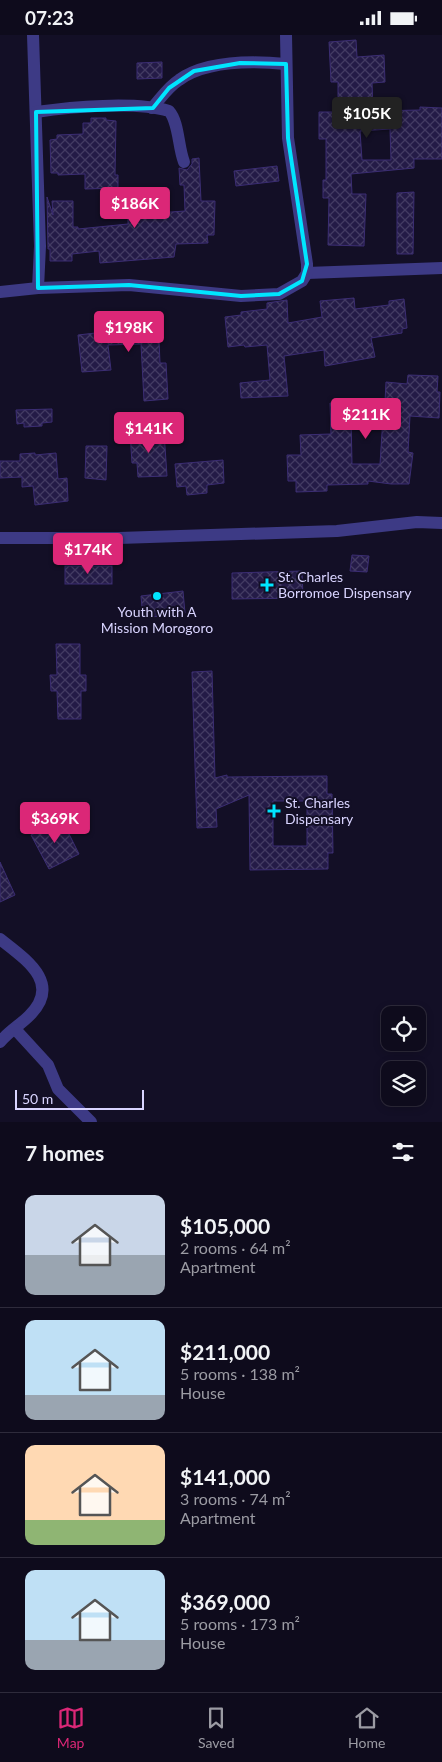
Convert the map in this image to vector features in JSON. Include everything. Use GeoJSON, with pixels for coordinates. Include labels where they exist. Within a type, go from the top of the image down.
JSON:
{"type":"FeatureCollection","features":[{"type":"Feature","properties":{"kind":"street"},"geometry":{"type":"LineString","coordinates":[[33,35],[40,246],[38,288]]}},
{"type":"Feature","properties":{"kind":"street"},"geometry":{"type":"LineString","coordinates":[[0,292],[38,288],[129,285],[241,296],[279,294],[302,281],[307,273],[288,138],[286,35]]}},
{"type":"Feature","properties":{"kind":"street"},"geometry":{"type":"LineString","coordinates":[[152,108],[169,88],[194,71],[240,63],[286,64]]}},
{"type":"Feature","properties":{"kind":"street"},"geometry":{"type":"LineString","coordinates":[[36,112],[65,108],[120,107],[165,110],[172,114],[180,153],[184,161]]}},
{"type":"Feature","properties":{"kind":"street"},"geometry":{"type":"LineString","coordinates":[[307,273],[442,267]]}},
{"type":"Feature","properties":{"kind":"street"},"geometry":{"type":"LineString","coordinates":[[0,538],[128,538],[337,531],[417,522],[442,523]]}},
{"type":"Feature","properties":{"kind":"street"},"geometry":{"type":"LineString","coordinates":[[0,939],[24,957],[38,973],[42,983],[41,997],[37,1007],[0,1042]]}},
{"type":"Feature","properties":{"kind":"street"},"geometry":{"type":"LineString","coordinates":[[15,1029],[48,1065],[58,1089],[91,1122]]}},
{"type":"Feature","properties":{"kind":"highlighted area"},"geometry":{"type":"Polygon","coordinates":[[[240,63],[286,64],[288,138],[307,264],[302,281],[279,294],[241,296],[129,285],[38,288],[36,112],[153,108],[169,88],[194,71],[240,63]]]}},
{"type":"Feature","properties":{"kind":"building"},"geometry":{"type":"Polygon","coordinates":[[[356,40],[357,57],[384,55],[385,82],[372,83],[373,111],[420,110],[420,107],[442,108],[442,159],[414,159],[414,168],[351,174],[352,194],[366,194],[364,246],[328,245],[329,198],[323,198],[323,180],[326,180],[326,139],[319,139],[319,112],[338,112],[338,82],[331,82],[329,42],[356,40]],[[390,129],[360,131],[362,160],[391,160],[390,129]]]}},
{"type":"Feature","properties":{"kind":"building"},"geometry":{"type":"Polygon","coordinates":[[[162,62],[162,78],[137,79],[137,63],[162,62]]]}},
{"type":"Feature","properties":{"kind":"building"},"geometry":{"type":"Polygon","coordinates":[[[91,118],[106,118],[106,120],[116,121],[115,175],[118,175],[118,188],[85,189],[85,174],[58,175],[58,173],[51,173],[50,140],[57,139],[57,135],[83,134],[83,123],[91,123],[91,118]]]}},
{"type":"Feature","properties":{"kind":"building"},"geometry":{"type":"Polygon","coordinates":[[[199,158],[201,201],[215,201],[214,235],[207,235],[208,243],[176,244],[174,257],[100,263],[99,251],[72,254],[72,261],[50,261],[47,197],[53,215],[52,201],[73,201],[73,227],[78,227],[78,229],[128,224],[128,215],[185,211],[184,185],[180,185],[179,168],[187,170],[192,164],[192,159],[199,158]]]}},
{"type":"Feature","properties":{"kind":"building"},"geometry":{"type":"Polygon","coordinates":[[[277,166],[279,181],[236,186],[234,171],[277,166]]]}},
{"type":"Feature","properties":{"kind":"building"},"geometry":{"type":"Polygon","coordinates":[[[414,192],[413,254],[397,254],[397,193],[414,192]]]}},
{"type":"Feature","properties":{"kind":"building"},"geometry":{"type":"Polygon","coordinates":[[[354,298],[355,309],[389,305],[389,301],[404,299],[407,328],[402,329],[402,333],[371,338],[375,357],[325,366],[324,350],[284,356],[288,396],[241,398],[240,383],[270,380],[267,345],[228,347],[225,317],[241,315],[241,312],[267,309],[267,303],[287,300],[288,323],[322,317],[320,301],[354,298]]]}},
{"type":"Feature","properties":{"kind":"building"},"geometry":{"type":"Polygon","coordinates":[[[158,317],[160,363],[166,363],[168,399],[144,401],[141,344],[108,345],[111,370],[82,372],[78,335],[122,330],[122,319],[158,317]]]}},
{"type":"Feature","properties":{"kind":"building"},"geometry":{"type":"Polygon","coordinates":[[[408,375],[438,376],[437,392],[440,392],[439,418],[410,416],[408,452],[413,453],[409,484],[368,481],[368,484],[327,485],[327,491],[296,492],[296,481],[288,481],[287,455],[301,455],[300,435],[331,434],[330,403],[385,402],[386,382],[407,384],[408,375]],[[351,417],[352,464],[380,464],[383,417],[351,417]]]}},
{"type":"Feature","properties":{"kind":"building"},"geometry":{"type":"Polygon","coordinates":[[[52,409],[52,422],[42,423],[42,426],[24,427],[24,423],[17,424],[16,410],[52,409]]]}},
{"type":"Feature","properties":{"kind":"building"},"geometry":{"type":"Polygon","coordinates":[[[164,432],[167,476],[138,477],[137,463],[132,463],[130,433],[164,432]]]}},
{"type":"Feature","properties":{"kind":"building"},"geometry":{"type":"Polygon","coordinates":[[[86,446],[107,446],[106,480],[85,478],[86,446]]]}},
{"type":"Feature","properties":{"kind":"building"},"geometry":{"type":"Polygon","coordinates":[[[35,453],[35,455],[56,453],[58,479],[67,478],[68,501],[35,505],[33,486],[22,487],[22,477],[0,478],[0,461],[20,461],[20,454],[35,453]]]}},
{"type":"Feature","properties":{"kind":"building"},"geometry":{"type":"Polygon","coordinates":[[[223,460],[224,483],[207,485],[207,493],[187,495],[186,486],[177,487],[175,464],[223,460]]]}},
{"type":"Feature","properties":{"kind":"building"},"geometry":{"type":"Polygon","coordinates":[[[352,555],[369,556],[367,572],[350,571],[352,555]]]}},
{"type":"Feature","properties":{"kind":"building"},"geometry":{"type":"Polygon","coordinates":[[[65,566],[112,566],[112,584],[65,584],[65,566]]]}},
{"type":"Feature","properties":{"kind":"building","name":"St. Charles Borromoe Dispensary"},"geometry":{"type":"Polygon","coordinates":[[[302,571],[303,598],[232,599],[232,573],[302,571]]]}},
{"type":"Feature","properties":{"kind":"building"},"geometry":{"type":"Polygon","coordinates":[[[183,591],[185,613],[143,618],[141,596],[183,591]]]}},
{"type":"Feature","properties":{"kind":"building"},"geometry":{"type":"Polygon","coordinates":[[[56,644],[80,644],[80,675],[86,675],[86,691],[81,691],[81,719],[58,719],[57,691],[51,691],[50,675],[57,675],[56,644]]]}},
{"type":"Feature","properties":{"kind":"building"},"geometry":{"type":"Polygon","coordinates":[[[212,671],[215,778],[227,775],[227,777],[327,776],[327,794],[332,794],[333,853],[328,853],[328,869],[250,870],[249,795],[216,809],[217,827],[197,828],[192,672],[212,671]],[[273,801],[273,846],[307,846],[307,801],[273,801]]]}},
{"type":"Feature","properties":{"kind":"building"},"geometry":{"type":"Polygon","coordinates":[[[62,820],[79,854],[49,869],[31,835],[62,820]]]}},
{"type":"Feature","properties":{"kind":"building"},"geometry":{"type":"Polygon","coordinates":[[[0,862],[15,895],[0,902],[0,862]]]}},
{"type":"Feature","properties":{"kind":"place","name":"St. Charles Borromoe Dispensary"},"geometry":{"type":"Point","coordinates":[267,585]}},
{"type":"Feature","properties":{"kind":"place","name":"Youth with A Mission Morogoro"},"geometry":{"type":"Point","coordinates":[157,596]}},
{"type":"Feature","properties":{"kind":"place","name":"St. Charles Dispensary"},"geometry":{"type":"Point","coordinates":[274,811]}}]}
